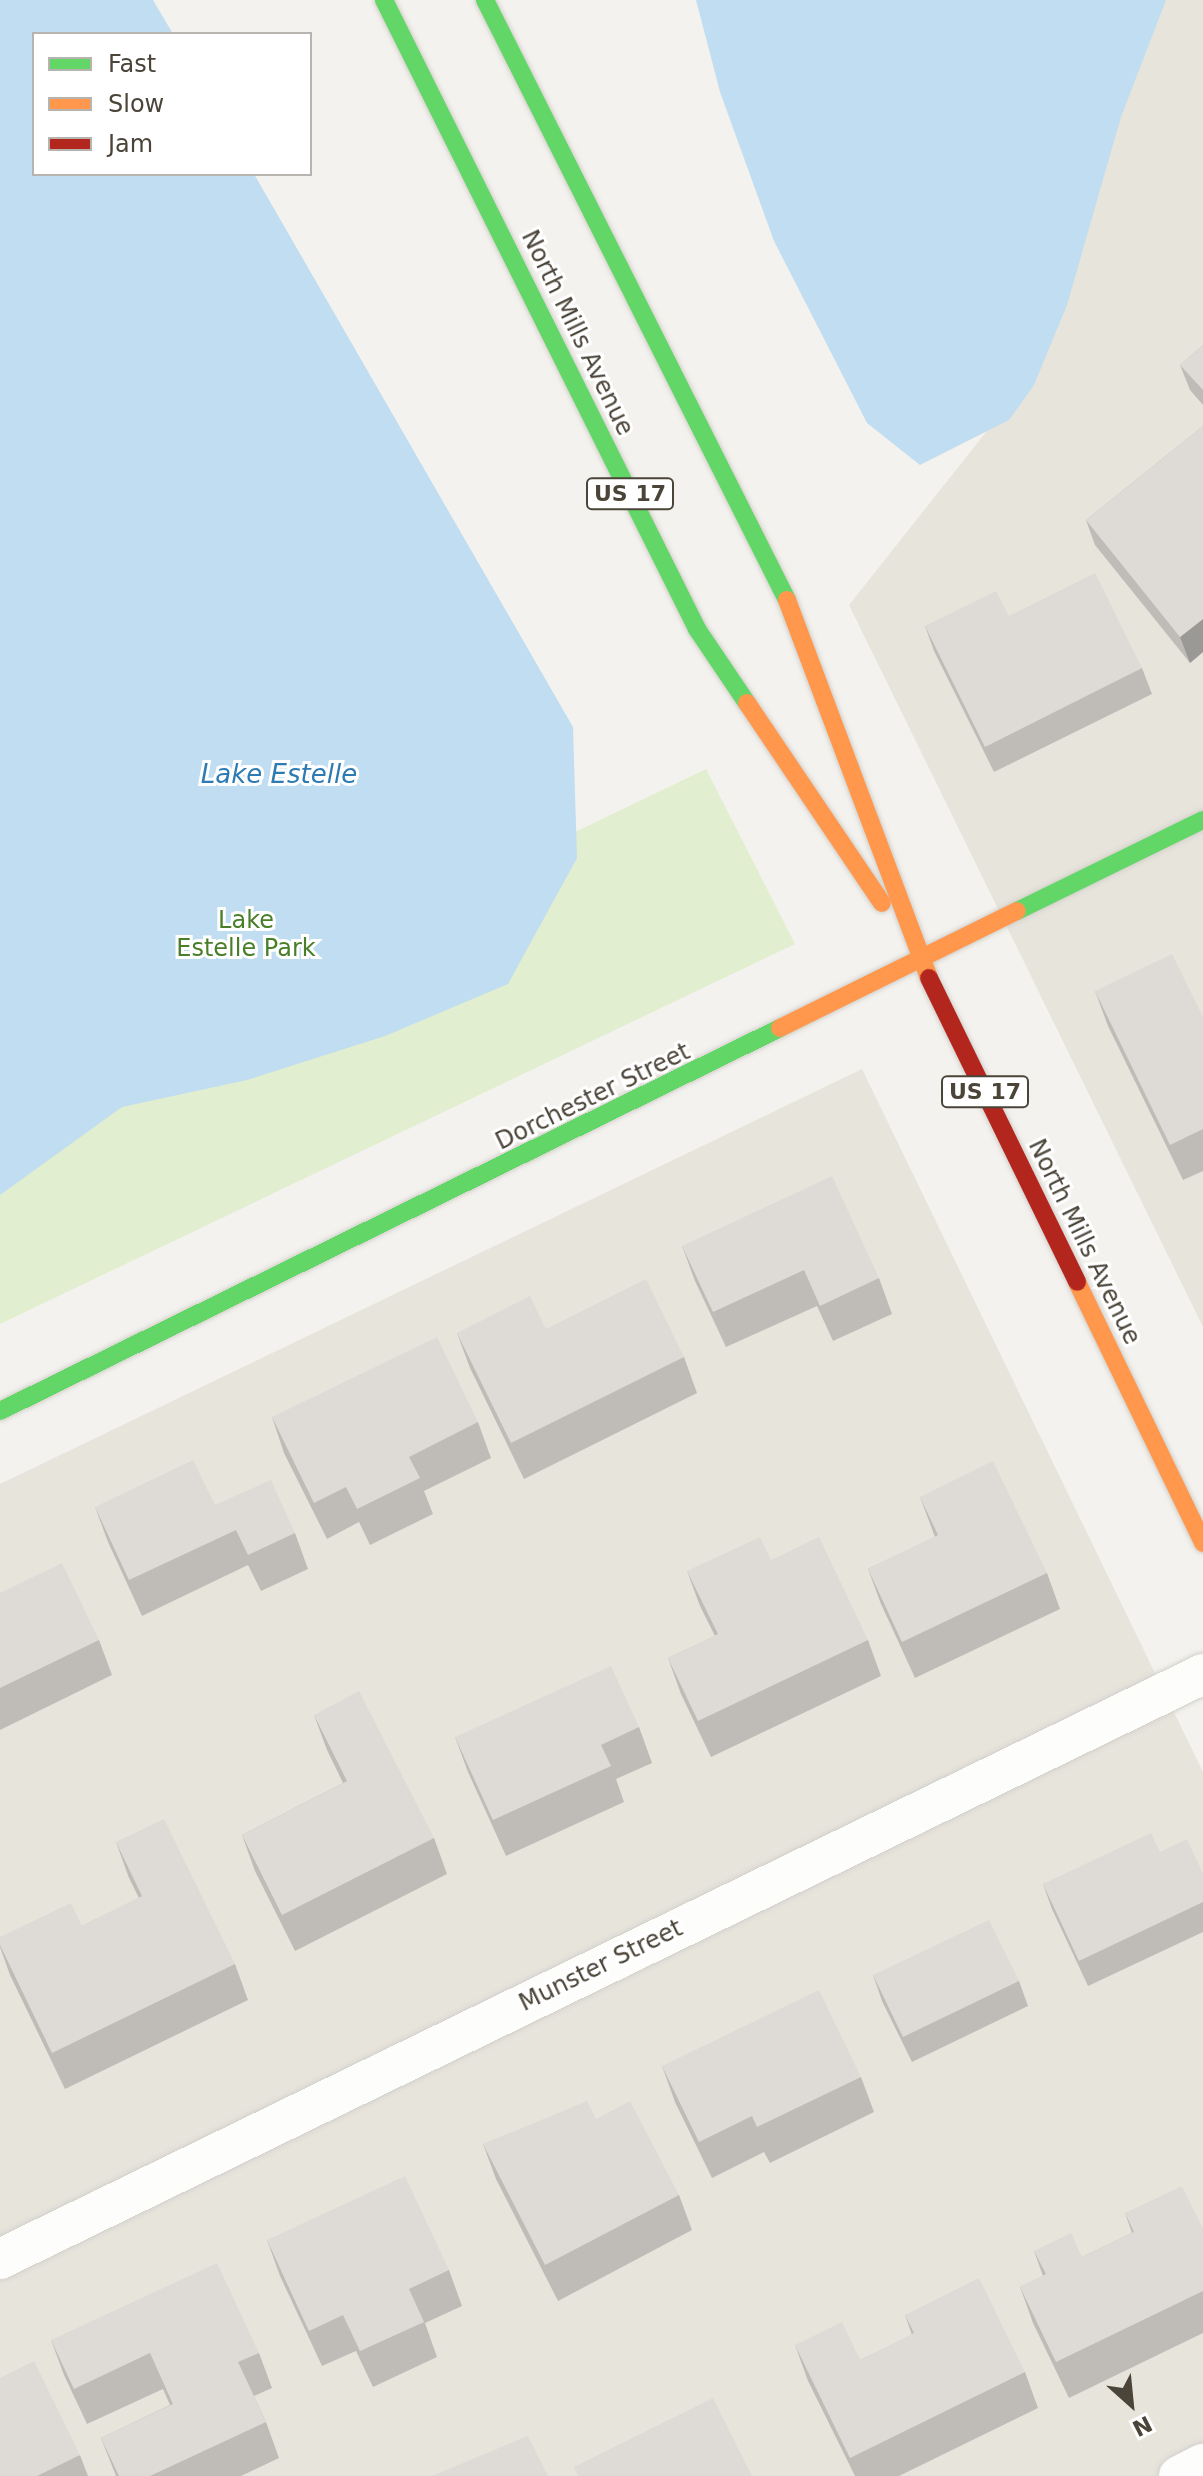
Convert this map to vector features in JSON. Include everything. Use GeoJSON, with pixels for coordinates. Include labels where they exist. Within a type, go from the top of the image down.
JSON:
{"type":"FeatureCollection","features":[{"type":"Feature","properties":{"kind":"main road","name":"North Mills Avenue"},"geometry":{"type":"LineString","coordinates":[[384,0],[697,629],[921,961]]}},
{"type":"Feature","properties":{"kind":"main road","name":"North Mills Avenue"},"geometry":{"type":"LineString","coordinates":[[485,0],[780,582],[921,961],[1203,1543]]}},
{"type":"Feature","properties":{"kind":"main road","name":"Dorchester Street"},"geometry":{"type":"LineString","coordinates":[[0,1411],[1203,820]]}},
{"type":"Feature","properties":{"kind":"street","name":"Munster Street"},"geometry":{"type":"LineString","coordinates":[[0,2259],[1203,1674]]}},
{"type":"Feature","properties":{"kind":"street"},"geometry":{"type":"LineString","coordinates":[[1179,2476],[1203,2464]]}},
{"type":"Feature","properties":{"kind":"shaded area"},"geometry":{"type":"Polygon","coordinates":[[[834,0],[1203,0],[1203,1327],[849,605],[1005,408],[834,0]]]}},
{"type":"Feature","properties":{"kind":"shaded area"},"geometry":{"type":"Polygon","coordinates":[[[862,1069],[1203,1772],[1203,2476],[0,2476],[0,1484],[862,1069]]]}},
{"type":"Feature","properties":{"kind":"green space","name":"Lake Estelle"},"geometry":{"type":"Polygon","coordinates":[[[0,0],[35,0],[35,32],[32,32],[32,176],[35,176],[490,873],[706,769],[795,944],[0,1324],[0,0]]]}},
{"type":"Feature","properties":{"kind":"water","name":"Lake Estelle"},"geometry":{"type":"Polygon","coordinates":[[[0,0],[153,0],[172,32],[32,32],[32,176],[255,176],[573,727],[577,858],[508,984],[385,1036],[247,1080],[122,1107],[0,1195],[0,0]]]}},
{"type":"Feature","properties":{"kind":"water"},"geometry":{"type":"Polygon","coordinates":[[[696,0],[1166,0],[1121,117],[1067,305],[1034,385],[1009,420],[920,465],[867,423],[774,241],[720,92],[696,0]]]}},
{"type":"Feature","properties":{"kind":"building"},"geometry":{"type":"Polygon","coordinates":[[[1203,345],[1203,390],[1180,365],[1203,345]]]}},
{"type":"Feature","properties":{"kind":"building"},"geometry":{"type":"Polygon","coordinates":[[[1203,426],[1203,619],[1180,637],[1086,520],[1203,426]]]}},
{"type":"Feature","properties":{"kind":"building"},"geometry":{"type":"Polygon","coordinates":[[[1095,573],[1142,668],[985,747],[925,626],[996,591],[1009,616],[1095,573]]]}},
{"type":"Feature","properties":{"kind":"building"},"geometry":{"type":"Polygon","coordinates":[[[1172,954],[1203,1017],[1203,1129],[1170,1145],[1095,991],[1172,954]]]}},
{"type":"Feature","properties":{"kind":"building"},"geometry":{"type":"Polygon","coordinates":[[[832,1176],[879,1278],[820,1306],[804,1270],[713,1312],[682,1246],[832,1176]]]}},
{"type":"Feature","properties":{"kind":"building"},"geometry":{"type":"Polygon","coordinates":[[[646,1279],[684,1357],[511,1443],[457,1333],[530,1296],[546,1329],[646,1279]]]}},
{"type":"Feature","properties":{"kind":"building"},"geometry":{"type":"Polygon","coordinates":[[[437,1337],[478,1422],[409,1457],[420,1478],[357,1509],[346,1487],[314,1503],[272,1417],[437,1337]]]}},
{"type":"Feature","properties":{"kind":"building"},"geometry":{"type":"Polygon","coordinates":[[[193,1460],[215,1505],[271,1480],[295,1533],[248,1555],[236,1530],[129,1580],[95,1507],[193,1460]]]}},
{"type":"Feature","properties":{"kind":"building"},"geometry":{"type":"Polygon","coordinates":[[[993,1461],[1047,1573],[902,1642],[868,1569],[938,1535],[920,1497],[993,1461]]]}},
{"type":"Feature","properties":{"kind":"building"},"geometry":{"type":"Polygon","coordinates":[[[760,1537],[771,1560],[819,1537],[868,1640],[698,1721],[668,1658],[718,1634],[687,1571],[760,1537]]]}},
{"type":"Feature","properties":{"kind":"building"},"geometry":{"type":"Polygon","coordinates":[[[62,1563],[99,1640],[0,1688],[0,1593],[62,1563]]]}},
{"type":"Feature","properties":{"kind":"building"},"geometry":{"type":"Polygon","coordinates":[[[611,1666],[639,1727],[601,1745],[611,1766],[493,1820],[455,1737],[611,1666]]]}},
{"type":"Feature","properties":{"kind":"building"},"geometry":{"type":"Polygon","coordinates":[[[359,1691],[434,1838],[282,1915],[242,1835],[347,1781],[314,1715],[359,1691]]]}},
{"type":"Feature","properties":{"kind":"building"},"geometry":{"type":"Polygon","coordinates":[[[164,1819],[235,1964],[52,2053],[0,1945],[0,1937],[71,1903],[82,1926],[142,1896],[116,1842],[164,1819]]]}},
{"type":"Feature","properties":{"kind":"building"},"geometry":{"type":"Polygon","coordinates":[[[1151,1833],[1160,1852],[1187,1839],[1203,1874],[1203,1902],[1079,1961],[1043,1884],[1151,1833]]]}},
{"type":"Feature","properties":{"kind":"building"},"geometry":{"type":"Polygon","coordinates":[[[989,1920],[1019,1981],[903,2037],[873,1975],[989,1920]]]}},
{"type":"Feature","properties":{"kind":"building"},"geometry":{"type":"Polygon","coordinates":[[[819,1990],[861,2077],[757,2127],[752,2116],[699,2142],[662,2066],[819,1990]]]}},
{"type":"Feature","properties":{"kind":"building"},"geometry":{"type":"Polygon","coordinates":[[[587,2101],[596,2119],[630,2101],[679,2195],[545,2265],[483,2144],[587,2101]]]}},
{"type":"Feature","properties":{"kind":"building"},"geometry":{"type":"Polygon","coordinates":[[[405,2176],[449,2270],[409,2289],[424,2322],[360,2351],[343,2315],[309,2331],[267,2240],[405,2176]]]}},
{"type":"Feature","properties":{"kind":"building"},"geometry":{"type":"Polygon","coordinates":[[[1182,2186],[1203,2229],[1203,2291],[1056,2362],[1020,2287],[1046,2274],[1034,2251],[1071,2233],[1082,2257],[1134,2232],[1125,2213],[1182,2186]]]}},
{"type":"Feature","properties":{"kind":"building"},"geometry":{"type":"Polygon","coordinates":[[[217,2263],[259,2353],[238,2362],[266,2422],[150,2476],[119,2476],[101,2438],[173,2404],[150,2353],[74,2389],[51,2340],[217,2263]]]}},
{"type":"Feature","properties":{"kind":"building"},"geometry":{"type":"Polygon","coordinates":[[[979,2278],[1025,2372],[850,2458],[795,2345],[842,2322],[860,2360],[914,2333],[905,2315],[979,2278]]]}},
{"type":"Feature","properties":{"kind":"building"},"geometry":{"type":"Polygon","coordinates":[[[34,2361],[80,2455],[37,2476],[0,2476],[0,2378],[34,2361]]]}},
{"type":"Feature","properties":{"kind":"building"},"geometry":{"type":"Polygon","coordinates":[[[713,2398],[752,2476],[578,2476],[574,2467],[713,2398]]]}},
{"type":"Feature","properties":{"kind":"building"},"geometry":{"type":"Polygon","coordinates":[[[528,2436],[548,2476],[432,2476],[528,2436]]]}},
{"type":"Feature","properties":{"kind":"traffic: fast"},"geometry":{"type":"LineString","coordinates":[[384,0],[697,629],[747,703]]}},
{"type":"Feature","properties":{"kind":"traffic: fast"},"geometry":{"type":"LineString","coordinates":[[485,0],[787,600]]}},
{"type":"Feature","properties":{"kind":"traffic: fast"},"geometry":{"type":"LineString","coordinates":[[1017,911],[1203,820]]}},
{"type":"Feature","properties":{"kind":"traffic: fast"},"geometry":{"type":"LineString","coordinates":[[0,1411],[780,1028]]}},
{"type":"Feature","properties":{"kind":"traffic: slow"},"geometry":{"type":"LineString","coordinates":[[787,600],[929,978]]}},
{"type":"Feature","properties":{"kind":"traffic: slow"},"geometry":{"type":"LineString","coordinates":[[747,703],[882,903]]}},
{"type":"Feature","properties":{"kind":"traffic: slow"},"geometry":{"type":"LineString","coordinates":[[780,1028],[1017,911]]}},
{"type":"Feature","properties":{"kind":"traffic: slow"},"geometry":{"type":"LineString","coordinates":[[1077,1282],[1203,1543]]}},
{"type":"Feature","properties":{"kind":"traffic: jam"},"geometry":{"type":"LineString","coordinates":[[929,978],[1077,1282]]}},
{"type":"Feature","properties":{"kind":"park label","name":"Lake Estelle Park"},"geometry":{"type":"Point","coordinates":[246,935]}}]}
